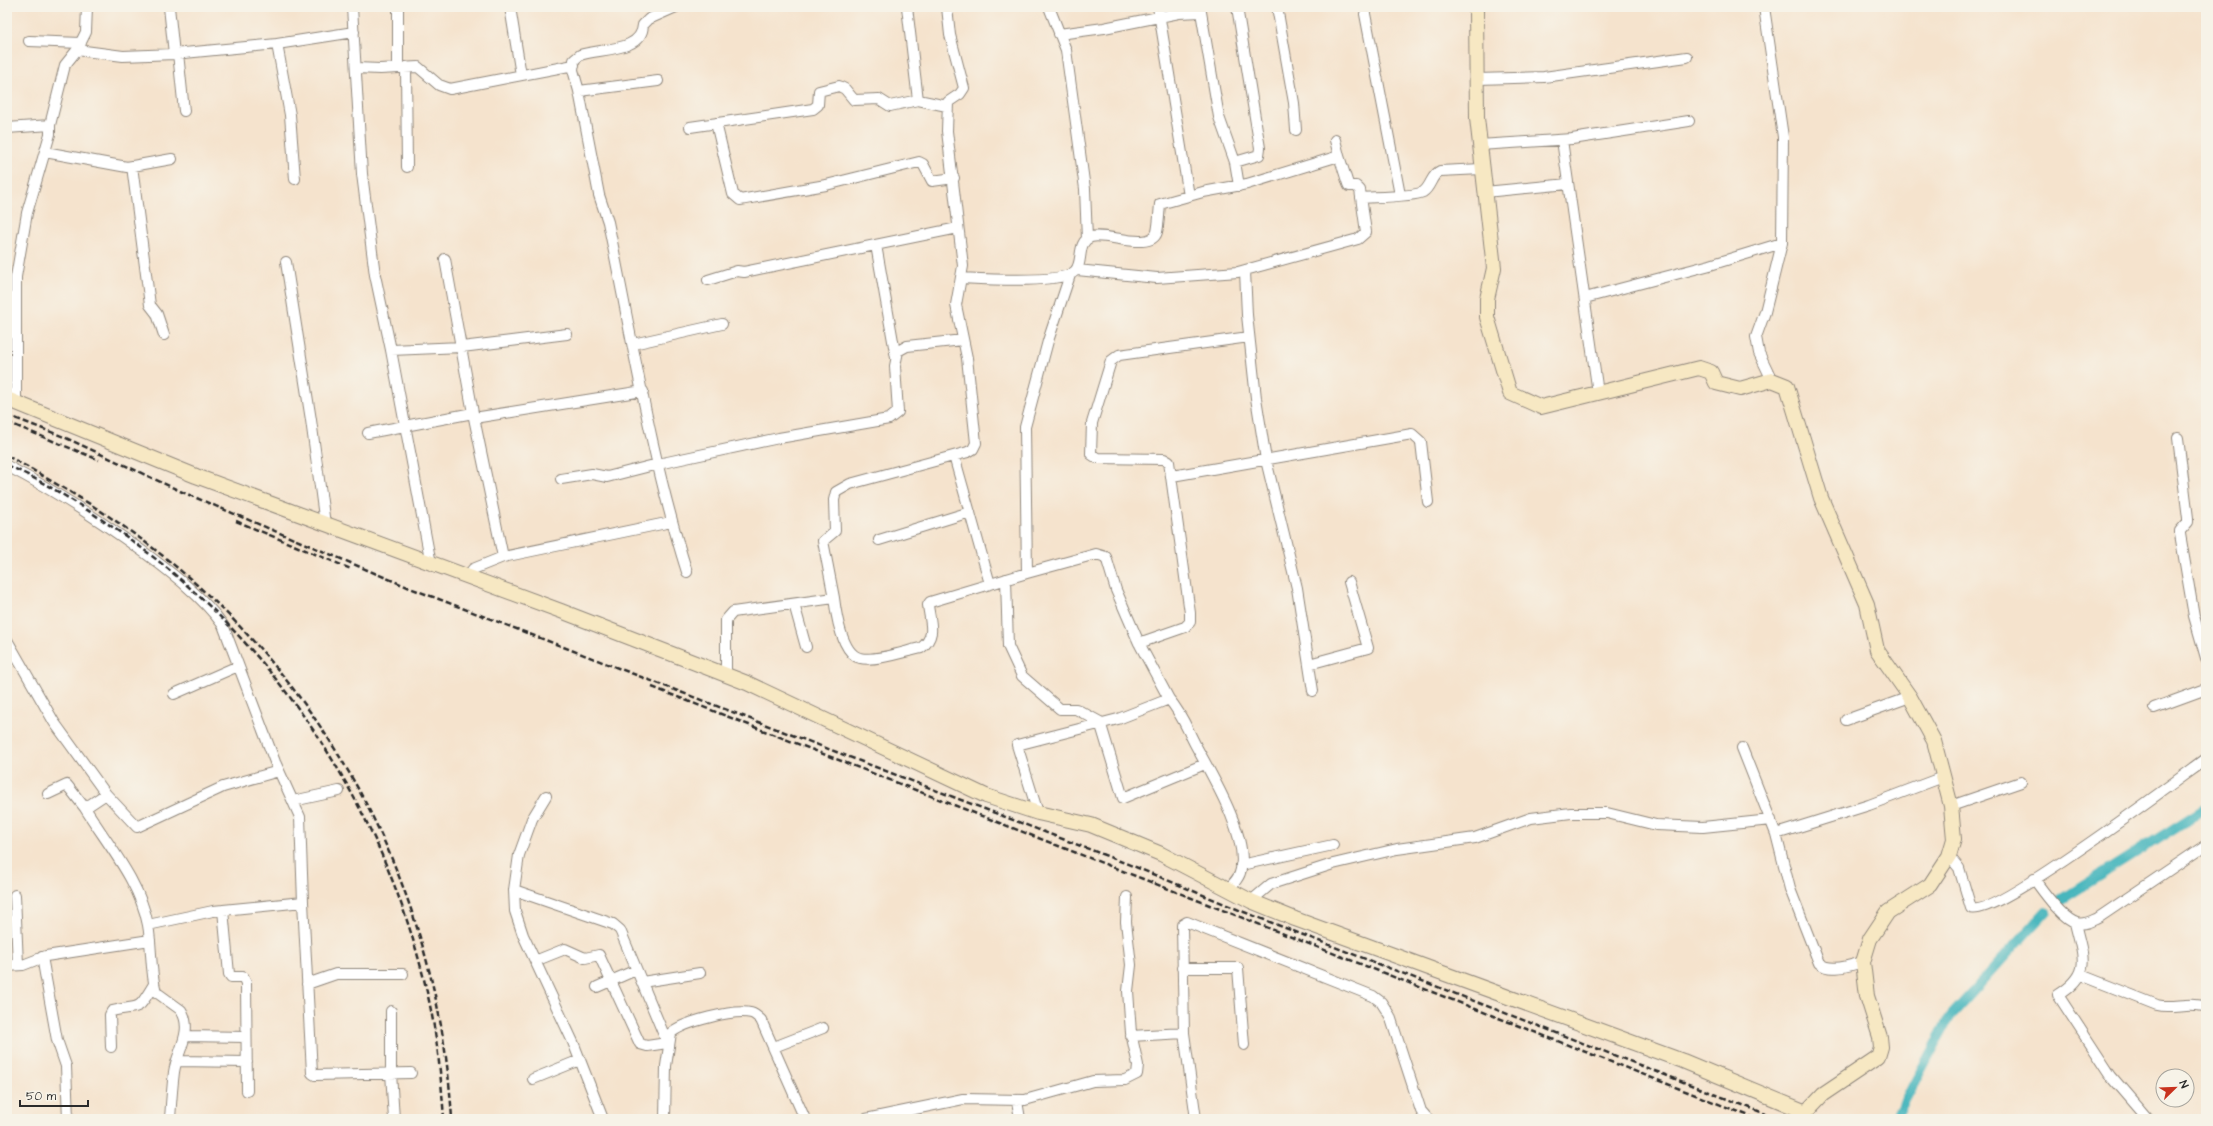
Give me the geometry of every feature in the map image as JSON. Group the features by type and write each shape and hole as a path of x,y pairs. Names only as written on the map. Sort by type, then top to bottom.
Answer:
{"street":[{"path":"87,7 86,32 79,47 65,65 50,125 50,134 27,213 12,278 12,400 43,415 158,461 726,675 818,715 986,796 1038,813 1091,824 1161,854 1251,901 1683,1061 1805,1115 1827,1090 1867,1066 1878,1057 1881,1047 1880,1037 1867,996 1863,962 1870,939 1888,912 1930,885 1949,856 1954,839 1950,806 1934,740 1910,697 1877,650 1867,604 1821,498 1787,386 1772,380 1740,388 1716,383 1711,372 1699,368 1541,407 1510,393 1487,317 1487,299 1494,268 1479,145 1476,7"},
{"path":"169,7 184,111"},
{"path":"352,7 362,174 375,275 392,350 404,426 431,564"},
{"path":"398,7 407,167"},
{"path":"510,7 520,76"},
{"path":"676,7 665,9 643,25 643,34 635,43 580,55 574,60 574,65 599,195 608,222 658,464 671,522 687,572"},
{"path":"907,7 918,100"},
{"path":"947,7 950,35 964,88 963,92 951,100 947,106 949,151 954,178 958,228 964,266 956,305 967,358 976,443 973,449 968,452 850,484 836,492 834,500 835,531 823,541 838,623 847,647 859,658 869,659 921,648 928,643 932,636 928,605 930,602 1027,573 1096,554 1102,554 1108,564 1116,590 1139,643 1169,699 1181,713 1205,764 1223,796 1238,839 1242,865 1239,875 1228,889"},
{"path":"1049,7 1066,50 1085,189 1087,239"},
{"path":"1235,162 1259,155 1260,148 1236,7"},
{"path":"1277,7 1294,102 1296,130"},
{"path":"1764,7 1783,137 1782,243 1765,312 1756,337 1759,353 1772,380"},
{"path":"1060,34 1104,28 1159,12 1201,12 1220,117 1235,162 1239,186"},
{"path":"1159,12 1189,196"},
{"path":"1365,14 1400,195"},
{"path":"29,41 79,47 123,56 277,44 354,32"},
{"path":"277,44 289,110 295,179"},
{"path":"1477,79 1544,77 1687,57"},
{"path":"356,68 422,68 439,85 450,89 574,65"},
{"path":"579,91 658,81"},
{"path":"690,127 813,109 818,105 819,91 839,86 845,89 850,97 859,101 879,99 890,106 918,100 947,106"},
{"path":"1479,145 1562,140 1688,121"},
{"path":"716,124 733,194 740,200 826,185 919,162 926,168 932,181 954,178"},
{"path":"7,128 50,125"},
{"path":"961,278 1054,279 1073,272 1157,278 1245,271 1362,237 1366,232 1358,187 1348,184 1335,140"},
{"path":"1562,140 1598,394"},
{"path":"45,152 121,166 132,166 172,159"},
{"path":"1027,573 1025,427 1048,341 1082,247 1087,239 1093,236 1102,236 1140,242 1152,239 1157,233 1160,204 1282,175 1339,156"},
{"path":"132,166 150,304 156,314 164,336"},
{"path":"1361,198 1400,195 1424,191 1435,173 1440,170 1482,169"},
{"path":"1485,192 1568,184"},
{"path":"708,280 737,271 744,272 958,228"},
{"path":"1585,298 1710,265 1782,243"},
{"path":"561,479 592,474 607,478 658,464 779,438 889,419 898,412 896,358 876,245"},
{"path":"445,259 474,416 503,557"},
{"path":"286,262 310,412 325,524"},
{"path":"1245,271 1249,337 1256,398 1266,460 1296,588 1313,691"},
{"path":"633,344 722,324"},
{"path":"392,350 462,347 567,334"},
{"path":"1139,643 1178,630 1190,622 1169,462 1164,459 1097,458 1091,454 1092,423 1111,361 1119,355 1249,337"},
{"path":"896,358 898,351 907,346 963,340"},
{"path":"368,433 404,426 643,391"},
{"path":"1172,476 1412,434 1420,442 1428,502"},
{"path":"2178,438 2188,518 2186,524 2180,530 2180,534 2194,616 2206,658"},
{"path":"954,456 990,584"},
{"path":"7,466 89,513 171,573 216,615 223,625 279,771 300,817 312,1073 315,1075 411,1073"},
{"path":"879,540 970,512"},
{"path":"467,577 473,569 503,557 671,522"},
{"path":"1006,579 1008,646 1022,676 1060,708 1076,709 1100,722 1123,798 1205,764"},
{"path":"1309,664 1368,648 1349,582"},
{"path":"726,675 726,620 729,614 733,612 834,598"},
{"path":"794,604 806,647"},
{"path":"7,640 10,654 54,722 106,794 137,827 223,788 279,771"},
{"path":"174,694 238,666"},
{"path":"2154,708 2206,689"},
{"path":"1846,720 1910,697"},
{"path":"1038,813 1017,745 1100,722 1118,719 1169,699"},
{"path":"1742,748 1771,820 1790,889 1819,963 1823,967 1831,968 1863,962"},
{"path":"1949,856 1959,868 1973,909 1985,907 2020,889 2094,841 2146,801 2206,759"},
{"path":"1776,834 1869,804 1943,777"},
{"path":"1950,806 2021,782"},
{"path":"48,794 67,785 129,876 144,909 148,925 156,992 160,997 181,1010 185,1019 186,1036 174,1071 170,1119"},
{"path":"293,800 339,791"},
{"path":"84,808 106,794"},
{"path":"546,796 524,836 519,855 514,890 515,910 535,961 580,1060 603,1119"},
{"path":"1251,901 1271,884 1332,864 1397,849 1475,838 1531,818 1571,813 1607,813 1656,825 1703,827 1771,820"},
{"path":"1242,865 1333,845"},
{"path":"2075,923 2088,923 2098,918 2206,845"},
{"path":"2034,879 2056,907 2075,923 2082,956 2083,967 2081,975 2072,986 2058,995 2111,1076 2148,1119"},
{"path":"514,890 613,924 620,930 668,1045"},
{"path":"15,896 18,965"},
{"path":"866,1119 963,1099 1017,1101 1093,1081 1128,1079 1137,1074 1138,1068 1131,1036 1128,991 1131,964 1126,922 1126,897"},
{"path":"148,925 223,910 303,902"},
{"path":"223,910 229,974 231,977 243,977 246,983 247,1091"},
{"path":"1196,1119 1184,1033 1182,925 1187,922 1373,996 1381,1002 1390,1016 1421,1111 1428,1119"},
{"path":"7,966 18,965 42,957 150,940"},
{"path":"535,961 565,949 585,958 597,954 601,957 640,1044 646,1046 668,1045"},
{"path":"42,957 57,1040 66,1066 68,1119"},
{"path":"1182,968 1236,966 1238,968 1244,1045"},
{"path":"597,987 636,970"},
{"path":"642,982 700,973"},
{"path":"307,984 336,974 403,974"},
{"path":"2081,975 2157,1005 2169,1006 2193,1003 2206,1007"},
{"path":"111,1047 110,1015 112,1011 136,1008 142,1005 154,984"},
{"path":"390,1010 390,1073 394,1119"},
{"path":"665,1119 668,1045 671,1034 676,1028 738,1013 756,1015 774,1048 805,1119"},
{"path":"774,1048 823,1028"},
{"path":"1131,1036 1184,1033"},
{"path":"186,1036 246,1037"},
{"path":"533,1079 580,1060"},
{"path":"178,1061 247,1062"},
{"path":"1017,1101 1020,1119"}],"waterway":[{"path":"2061,900 2206,808"},
{"path":"1895,1119 1949,1018 2046,911"}],"railway":[{"path":"7,415 64,437 180,491 410,588 1138,868 1244,912 1779,1119"},
{"path":"7,422 99,460"},
{"path":"7,456 58,485 141,539 216,602 281,673 336,751 382,836 416,926 440,1021 452,1119"},
{"path":"7,465 23,472 67,497 96,516 124,535 179,578 230,627 276,679 317,736 353,796 383,859 408,924 427,992 436,1039 444,1119"},
{"path":"236,521 351,569"},
{"path":"652,687 1757,1119"}]}
